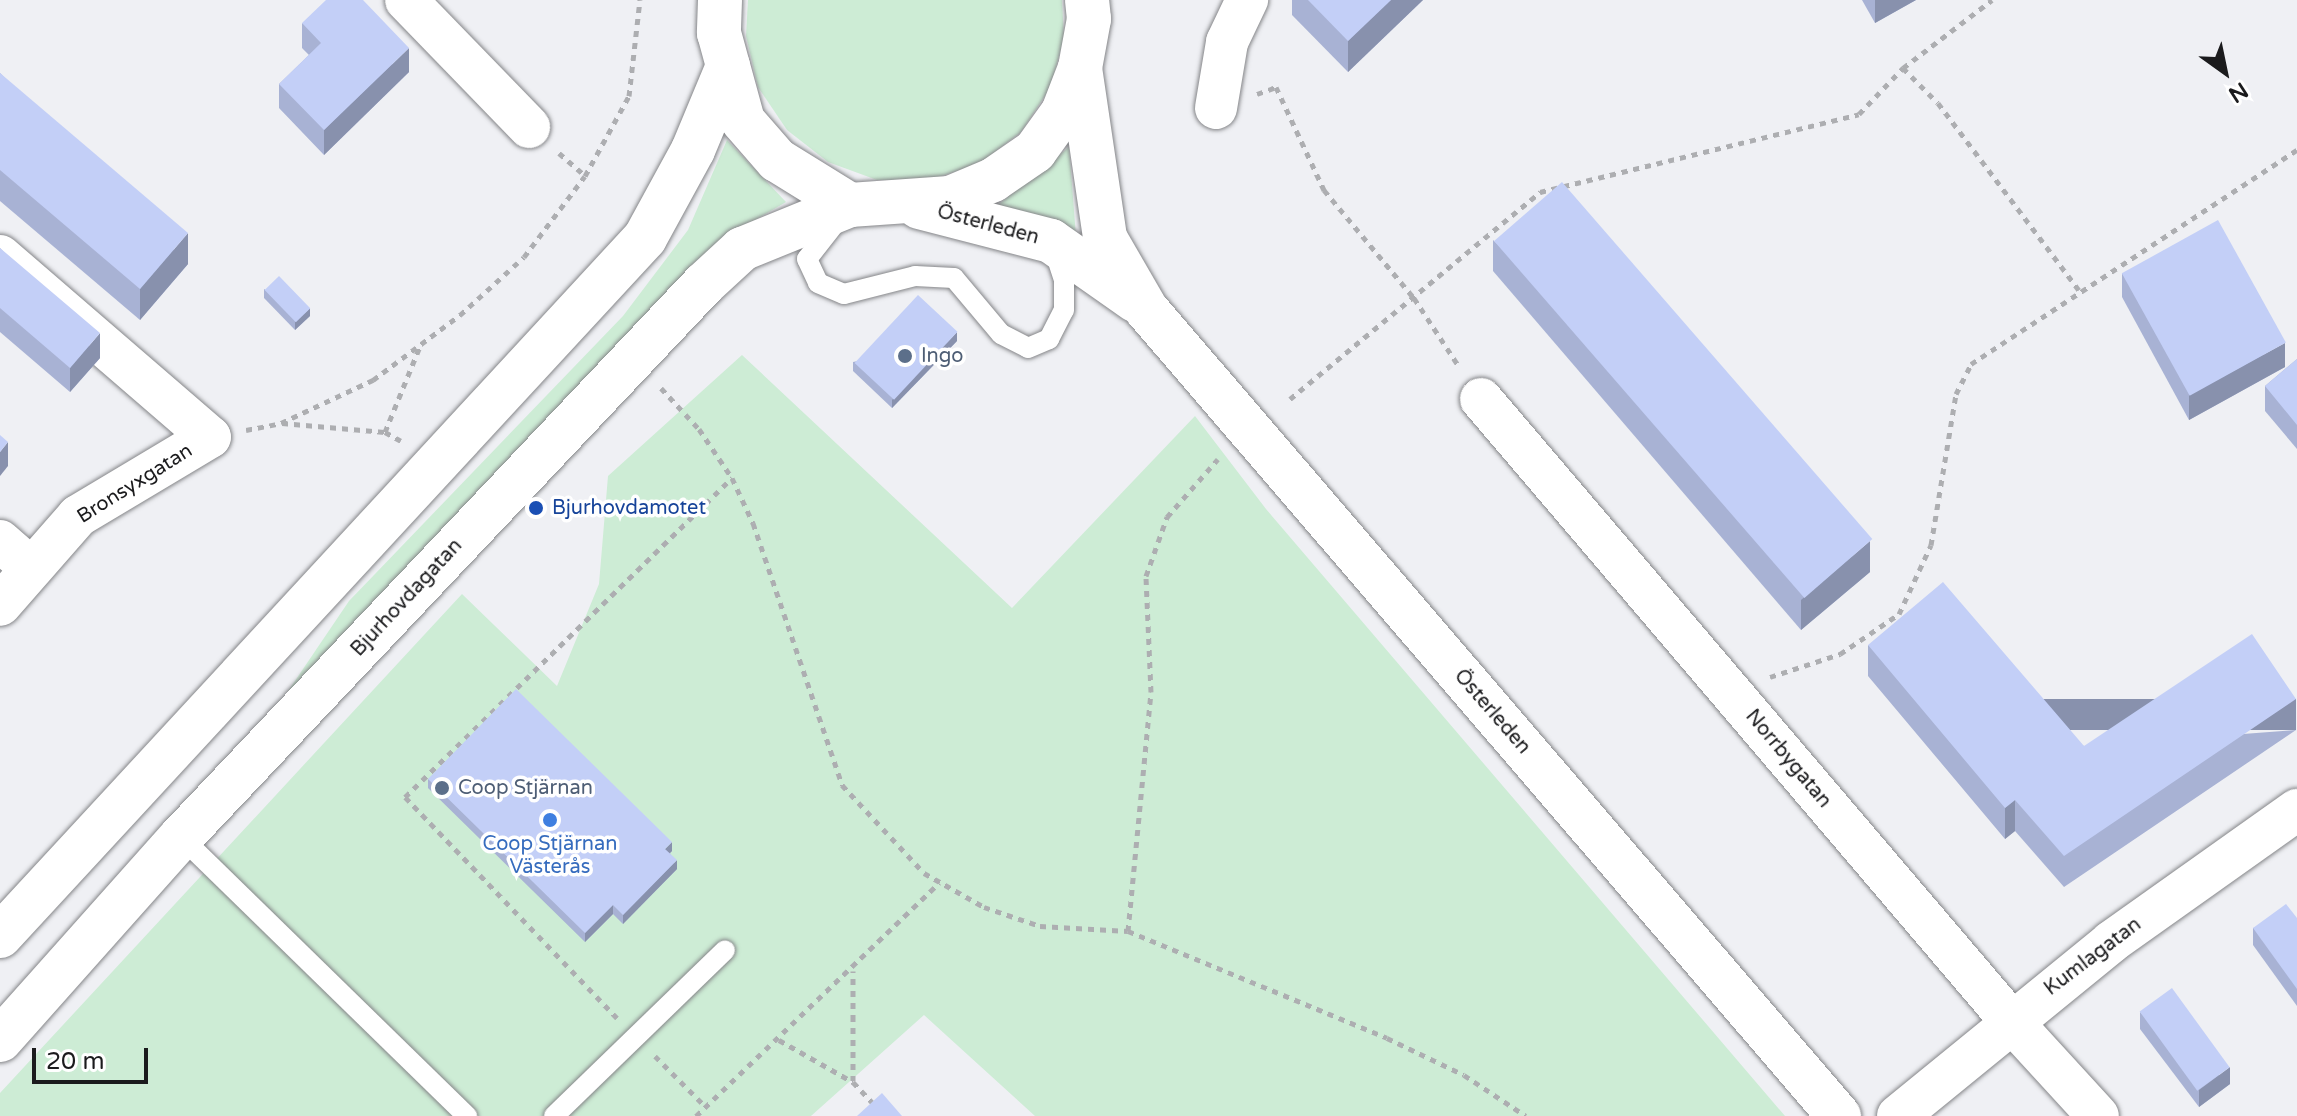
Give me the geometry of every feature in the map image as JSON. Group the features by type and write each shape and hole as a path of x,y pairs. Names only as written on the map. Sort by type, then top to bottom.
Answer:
{"main road":[{"path":"720,0 719,33 743,121 777,160 850,205 950,198 993,180 1035,151 1063,112 1080,68 1091,6"},
{"path":"0,936 132,789 645,238 693,150 728,66"},
{"name":"Österleden","path":"1080,68 1105,238 1146,309 1839,1116"},
{"name":"Österleden","path":"905,203 1051,241 1146,309"},
{"name":"Bjurhovdagatan","path":"0,1040 181,837 704,284 742,249 850,205"},
{"path":"132,789 181,837"}],"street":[{"path":"406,0 529,127"},
{"path":"1216,108 1227,42 1247,0"},
{"path":"0,256 210,437"},
{"name":"Norrbygatan","path":"1481,399 2010,1020 2098,1116"},
{"name":"Bronsyxgatan","path":"0,605 78,516 210,437"},
{"path":"0,541 31,568"},
{"name":"Kumlagatan","path":"1898,1116 2010,1020 2297,810"}],"lane":[{"path":"850,205 807,259 818,283 844,294 915,276 954,278 1001,334 1028,348 1049,339 1064,310 1064,280 1051,241"},
{"path":"181,837 467,1116"},
{"path":"554,1116 725,950"}],"path":[{"path":"210,437 281,423 373,380 421,344 524,257 585,176 629,96 640,0"},
{"path":"1290,399 1540,192 1859,114 1903,68 1992,0"},
{"path":"1903,68 1938,103 2079,290"},
{"path":"1216,108 1276,87 1324,190 1414,298 1481,399"},
{"path":"1736,698 1756,681 1840,654 1899,614 1931,545 1956,394 1971,364 2079,290 2297,150"},
{"path":"385,432 421,344"},
{"path":"652,378 699,429 732,478 753,523 842,785 894,846 939,883 984,907 1040,926 1128,931 1387,1038 1464,1075 1526,1116"},
{"path":"281,423 385,432 406,444"},
{"path":"1128,931 1151,692 1146,576 1167,517 1218,459"},
{"path":"706,1107 405,797 732,478"},
{"path":"696,1116 853,970 939,883"},
{"path":"853,970 853,1082"},
{"path":"779,1040 853,1082 885,1116"}],"green space":[{"path":"748,0 1062,0 1064,38 1050,88 1021,132 979,164 929,180 877,180 828,162 787,130 758,87 746,36"},
{"path":"727,140 786,202 738,230 280,703 349,601 623,316 688,230"},
{"path":"1069,147 1076,236 998,205"},
{"path":"742,355 1012,608 1195,416 1266,509 1785,1116 1035,1116 924,1015 811,1116 0,1116 0,1093 462,594 557,686 599,584 608,476"}],"building":[{"path":"326,0 363,0 409,48 324,130 279,84 321,43 302,23"},
{"path":"1308,0 1391,0 1348,41"},
{"path":"0,73 188,233 140,289 0,170"},
{"path":"1562,182 1872,539 1804,598 1494,241"},
{"path":"2218,220 2286,342 2190,396 2122,273"},
{"path":"0,248 100,333 70,368 0,308"},
{"path":"279,276 310,308 296,322 265,290"},
{"name":"Ingo","path":"918,295 957,332 894,400 855,363"},
{"path":"2297,359 2297,425 2265,386"},
{"path":"0,435 8,442 0,452"},
{"path":"1943,582 2084,746 2252,634 2296,699 2064,856 2015,800 2005,808 1868,645"},
{"name":"Coop Stjärnan Västerås","path":"516,689 672,842 665,849 677,860 623,915 613,905 585,933 428,779"},
{"path":"2286,904 2297,918 2297,989 2253,928"},
{"path":"2172,988 2230,1067 2197,1091 2140,1012"},
{"path":"882,1093 902,1116 857,1116"}],"place":[{"name":"Ingo","path":"905,356"},
{"name":"Bjurhovdamotet","path":"536,508"},
{"name":"Coop Stjärnan","path":"442,788"},
{"name":"Coop Stjärnan Västerås","path":"550,820"}]}
